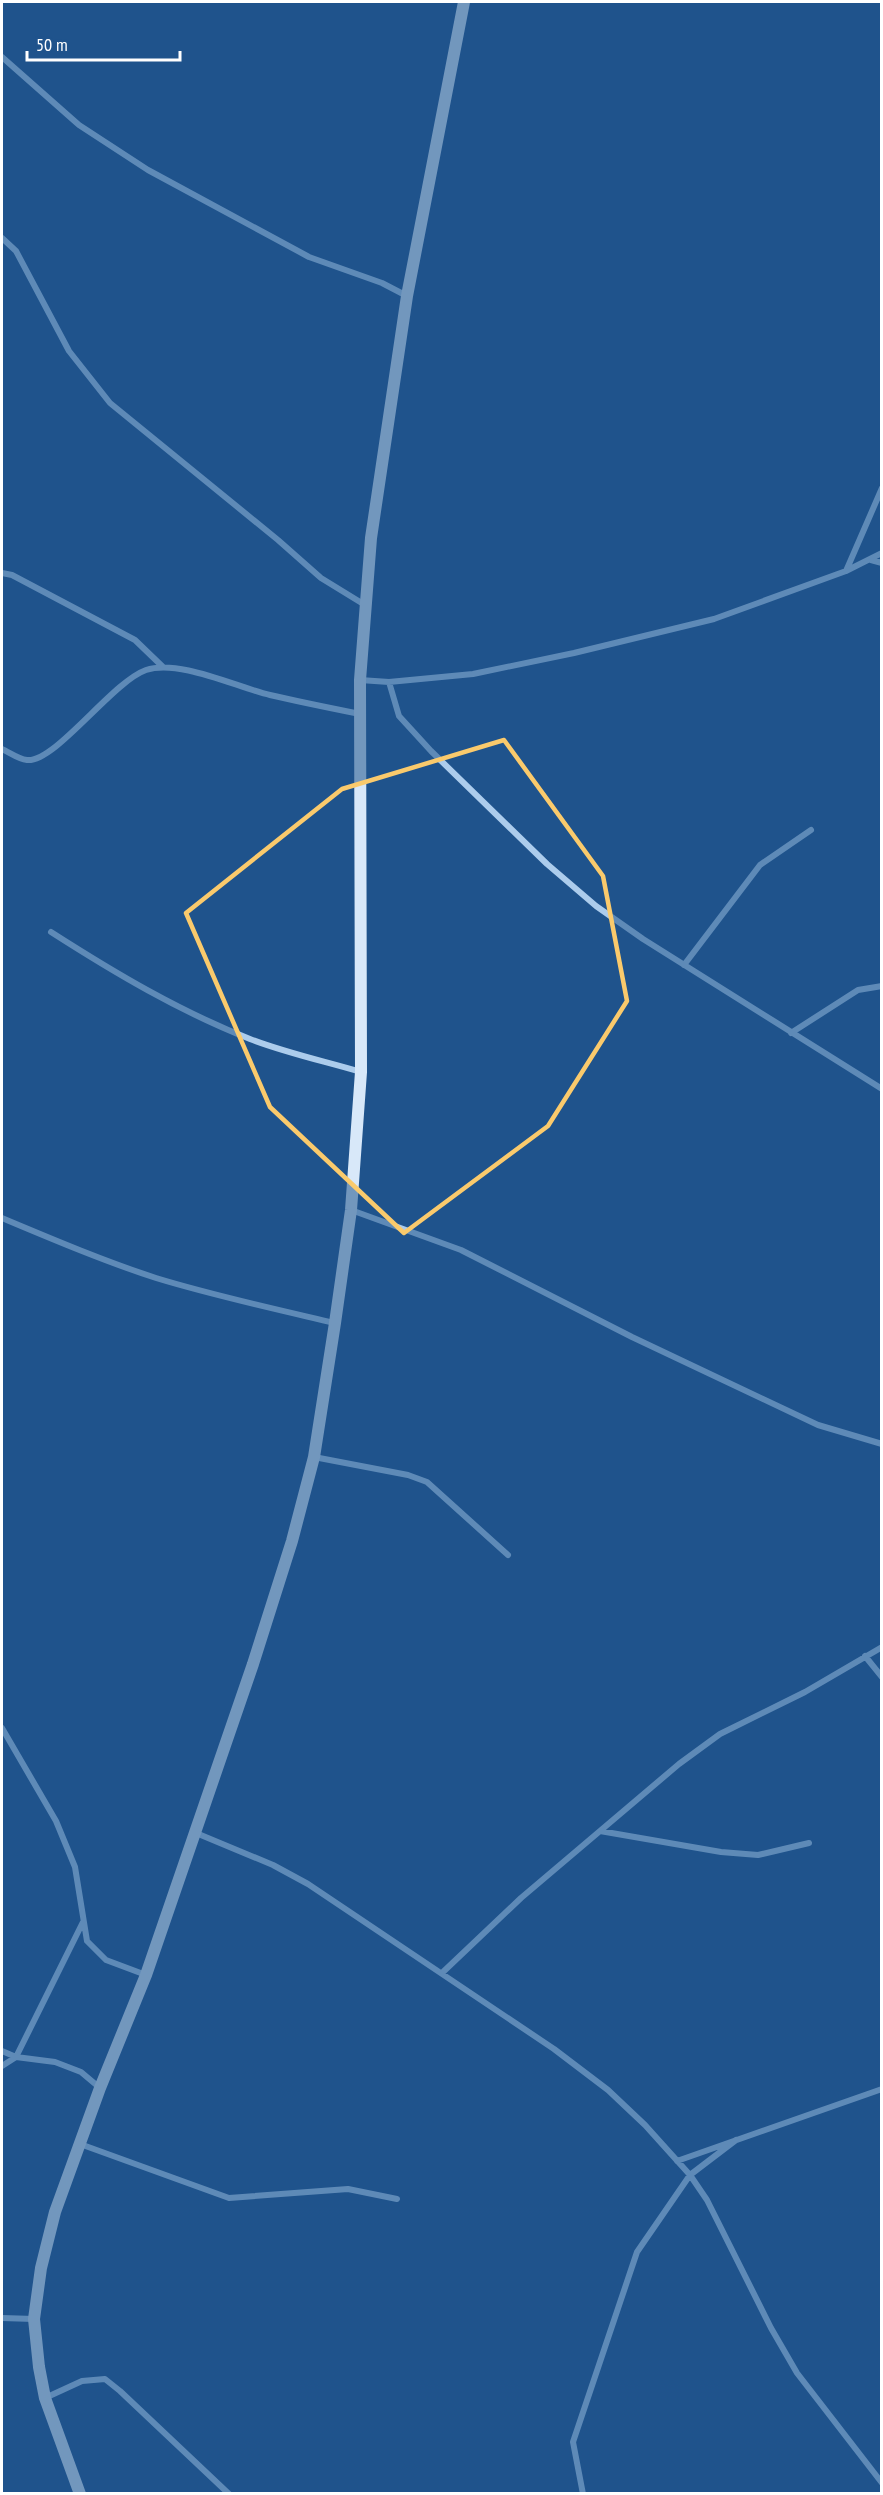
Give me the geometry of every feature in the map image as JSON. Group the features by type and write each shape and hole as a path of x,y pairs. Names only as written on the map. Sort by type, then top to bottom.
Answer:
{"main road":[{"path":"80,2493 45,2398 39,2367 34,2319 42,2268 55,2212 100,2088 146,1975 196,1833 292,1541 314,1457 335,1323 351,1210 362,1072 360,680 371,538 407,296 464,2"}],"street":[{"path":"2,57 79,125 148,170 309,257 382,283 407,296"},
{"path":"2,238 16,251 69,351 110,403 321,578 366,606"},
{"path":"846,571 882,488"},
{"path":"360,680 389,682 472,674 714,620 846,571 882,553"},
{"path":"871,560 882,563"},
{"path":"2,573 12,575 135,640 163,666 269,695 360,714"},
{"path":"2,748 27,760 41,756 61,742 117,690 144,671 163,666"},
{"path":"389,682 399,716 431,752 547,864 596,906 791,1034 882,1089"},
{"path":"684,965 760,865 811,830"},
{"path":"51,932 118,975 194,1015 252,1040 362,1072"},
{"path":"791,1034 858,990 882,986"},
{"path":"351,1210 461,1250 642,1342 818,1425 882,1444"},
{"path":"2,1218 64,1244 155,1277 229,1298 335,1323"},
{"path":"314,1457 408,1475 427,1482 508,1555"},
{"path":"443,1972 521,1898 657,1781 720,1734 805,1692 882,1647"},
{"path":"865,1656 882,1677"},
{"path":"2,1728 60,1830 75,1867 87,1941 106,1960 146,1975"},
{"path":"600,1832 721,1852 758,1855 809,1843"},
{"path":"196,1833 273,1865 308,1884 443,1972 554,2049 608,2090 645,2125 690,2175 707,2199 771,2328 797,2373 882,2483"},
{"path":"2,2066 16,2057 83,1922"},
{"path":"2,2051 16,2057 55,2062 81,2073 100,2088"},
{"path":"677,2161 882,2089"},
{"path":"583,2493 573,2442 637,2252 690,2175 736,2140"},
{"path":"80,2144 229,2198 348,2189 397,2199"},
{"path":"2,2318 34,2319"},
{"path":"45,2398 82,2381 105,2379 229,2493"}],"highlighted area":[{"path":"504,740 603,876 627,1001 548,1126 404,1233 270,1107 186,913 342,789"}]}
